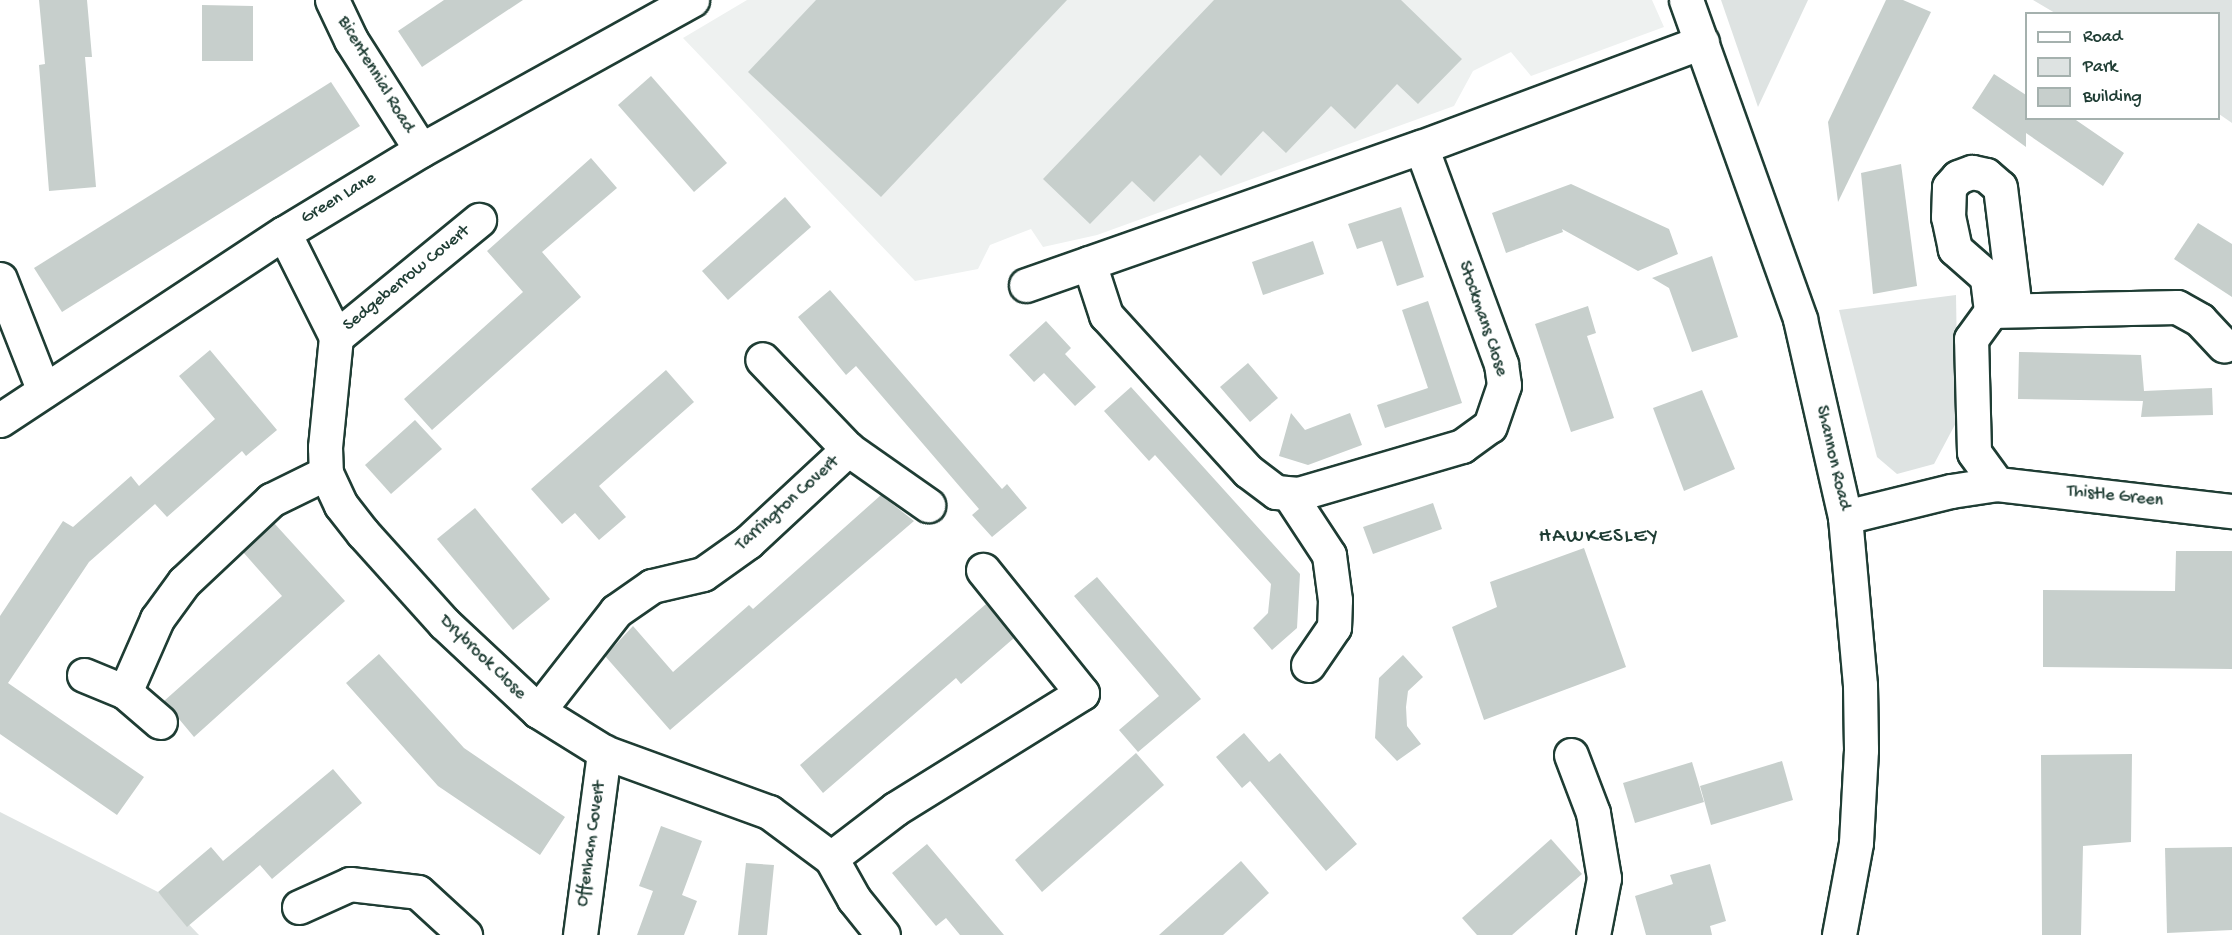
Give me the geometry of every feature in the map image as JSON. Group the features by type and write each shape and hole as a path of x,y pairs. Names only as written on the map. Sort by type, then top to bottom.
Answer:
{"street":[{"name":"Bicentennial Road","path":"332,0 351,40 421,150"},
{"name":"Green Lane","path":"0,420 284,233 421,150 692,0"},
{"name":"Shannon Road","path":"1686,0 1800,319 1845,517 1860,686 1861,750 1856,843 1839,935"},
{"path":"1026,285 1421,147 1702,42"},
{"name":"Stockmans Close","path":"1289,494 1462,446 1490,426 1498,408 1504,385 1501,364 1421,147"},
{"name":"Sedgeberrow Covert","path":"336,337 479,220"},
{"path":"284,233 336,337"},
{"path":"1089,263 1106,315 1248,471 1276,492 1289,494 1329,555 1335,600 1334,627 1308,664"},
{"path":"0,279 44,391"},
{"path":"1997,484 1974,452 1971,339 2003,310 2177,307 2200,320 2224,346"},
{"name":"Drybrook Close","path":"336,337 325,447 326,473 341,505 363,533 444,623 538,711 604,752 769,812 831,858 854,899 882,933"},
{"name":"Tarrington Covert","path":"762,359 848,449 928,505"},
{"name":"Tarrington Covert","path":"538,711 616,611 652,586 703,574 748,542 848,449"},
{"path":"125,692 157,618 184,582 271,500 326,473"},
{"name":"Thistle Green","path":"1845,517 1951,491 1997,484 2232,511"},
{"path":"831,858 895,809 1082,693 983,570"},
{"path":"84,675 125,692 160,722"},
{"name":"Offenham Covert","path":"580,935 604,752"},
{"path":"1570,755 1593,813 1604,878 1593,935"},
{"path":"298,907 350,884 418,892 465,935"}],"shaded area":[{"path":"747,0 1652,0 1664,27 1531,76 1511,52 1473,71 1454,106 1097,235 1043,247 1031,229 990,245 978,269 915,281 683,38"}],"green space":[{"path":"1721,0 1808,0 1758,107"},
{"path":"2033,0 2232,0 2232,123 2220,115 2220,12 2053,12"},
{"path":"1956,295 1958,419 1934,464 1897,474 1877,457 1839,310"},
{"path":"0,812 158,892 199,935 0,935"}],"building":[{"path":"39,0 87,0 92,57 85,57 96,187 49,191 39,65 45,64"},
{"path":"444,0 523,0 422,67 398,31"},
{"path":"816,0 1067,0 881,197 748,72"},
{"path":"1214,0 1401,0 1462,59 1418,104 1397,84 1355,129 1331,106 1286,153 1263,131 1221,176 1200,155 1154,202 1132,181 1090,224 1043,179"},
{"path":"1886,0 1903,0 1931,12 1838,202 1828,122"},
{"path":"202,5 253,6 253,61 202,61"},
{"path":"1994,74 2025,94 2025,120 2076,120 2124,153 2103,186 2026,133 2026,147 1972,108"},
{"path":"651,76 727,163 694,192 618,105"},
{"path":"331,82 360,126 62,312 34,268"},
{"path":"591,158 617,188 542,252 581,297 432,430 404,399 523,292 487,251"},
{"path":"1901,164 1917,286 1873,294 1861,173"},
{"path":"1571,184 1669,229 1678,254 1638,271 1562,229 1563,232 1506,253 1492,213"},
{"path":"785,197 811,227 728,300 702,271"},
{"path":"1401,207 1424,277 1397,286 1382,241 1357,249 1348,224"},
{"path":"2198,223 2232,244 2232,297 2174,259"},
{"path":"1313,241 1324,274 1263,295 1252,262"},
{"path":"1712,256 1738,337 1692,352 1669,288 1652,278"},
{"path":"830,290 1002,489 1007,484 1027,508 992,537 972,515 979,509 856,366 846,375 798,317"},
{"path":"1428,301 1462,403 1385,428 1377,405 1428,388 1402,310"},
{"path":"1588,306 1596,333 1587,336 1614,418 1571,432 1535,324"},
{"path":"1046,321 1071,348 1065,354 1096,387 1075,406 1044,373 1034,382 1009,355"},
{"path":"210,350 277,430 246,456 242,451 167,517 155,504 89,562 8,683 144,777 117,815 0,734 0,616 63,521 73,527 131,476 139,486 215,419 179,376"},
{"path":"2019,352 2141,355 2144,391 2212,388 2213,415 2141,417 2143,401 2018,399"},
{"path":"1248,363 1278,398 1250,422 1220,387"},
{"path":"666,370 694,402 599,486 626,517 599,540 575,513 562,524 531,489"},
{"path":"1131,387 1300,574 1297,628 1272,650 1253,628 1268,613 1271,584 1155,455 1149,461 1104,411"},
{"path":"1702,390 1735,469 1684,491 1653,408"},
{"path":"1291,413 1305,430 1350,413 1362,445 1308,465 1279,456"},
{"path":"415,420 442,449 391,494 365,465"},
{"path":"881,495 914,521 670,730 605,656 633,626 673,672 749,605 753,609"},
{"path":"1433,503 1442,529 1373,554 1363,527"},
{"path":"475,508 550,599 513,630 437,539"},
{"path":"274,523 345,601 194,737 164,701 282,596 243,552"},
{"path":"1584,548 1626,667 1484,720 1452,627 1497,607 1490,582"},
{"path":"2176,551 2232,551 2232,669 2043,667 2043,590 2175,591"},
{"path":"1097,577 1201,699 1138,752 1119,730 1159,696 1074,596"},
{"path":"986,604 1014,638 961,684 956,678 823,793 800,765"},
{"path":"379,654 464,748 565,817 540,855 438,786 346,683"},
{"path":"1403,655 1423,677 1408,691 1406,707 1407,726 1421,744 1397,761 1375,738 1379,678"},
{"path":"1244,733 1269,762 1280,753 1357,844 1326,871 1250,781 1242,788 1216,757"},
{"path":"1136,753 1164,785 1042,892 1015,860"},
{"path":"2132,754 2131,842 2083,846 2081,935 2042,935 2041,755"},
{"path":"1782,761 1793,800 1711,825 1700,786"},
{"path":"1692,762 1704,802 1635,823 1623,783"},
{"path":"333,769 362,803 272,879 260,865 187,927 158,892 211,847 223,861"},
{"path":"661,826 702,841 682,895 697,901 684,935 637,935 653,891 639,886"},
{"path":"1551,839 1582,874 1512,935 1477,935 1462,918"},
{"path":"927,844 1004,935 960,935 946,918 936,926 892,873"},
{"path":"2232,847 2232,930 2167,933 2165,848"},
{"path":"1241,861 1269,893 1223,935 1159,935"},
{"path":"746,863 774,865 767,935 738,935"},
{"path":"1710,864 1726,921 1710,926 1712,935 1646,935 1635,896 1673,884 1670,875"}],"district":[{"name":"HAWKESLEY","path":"1599,538"}]}
